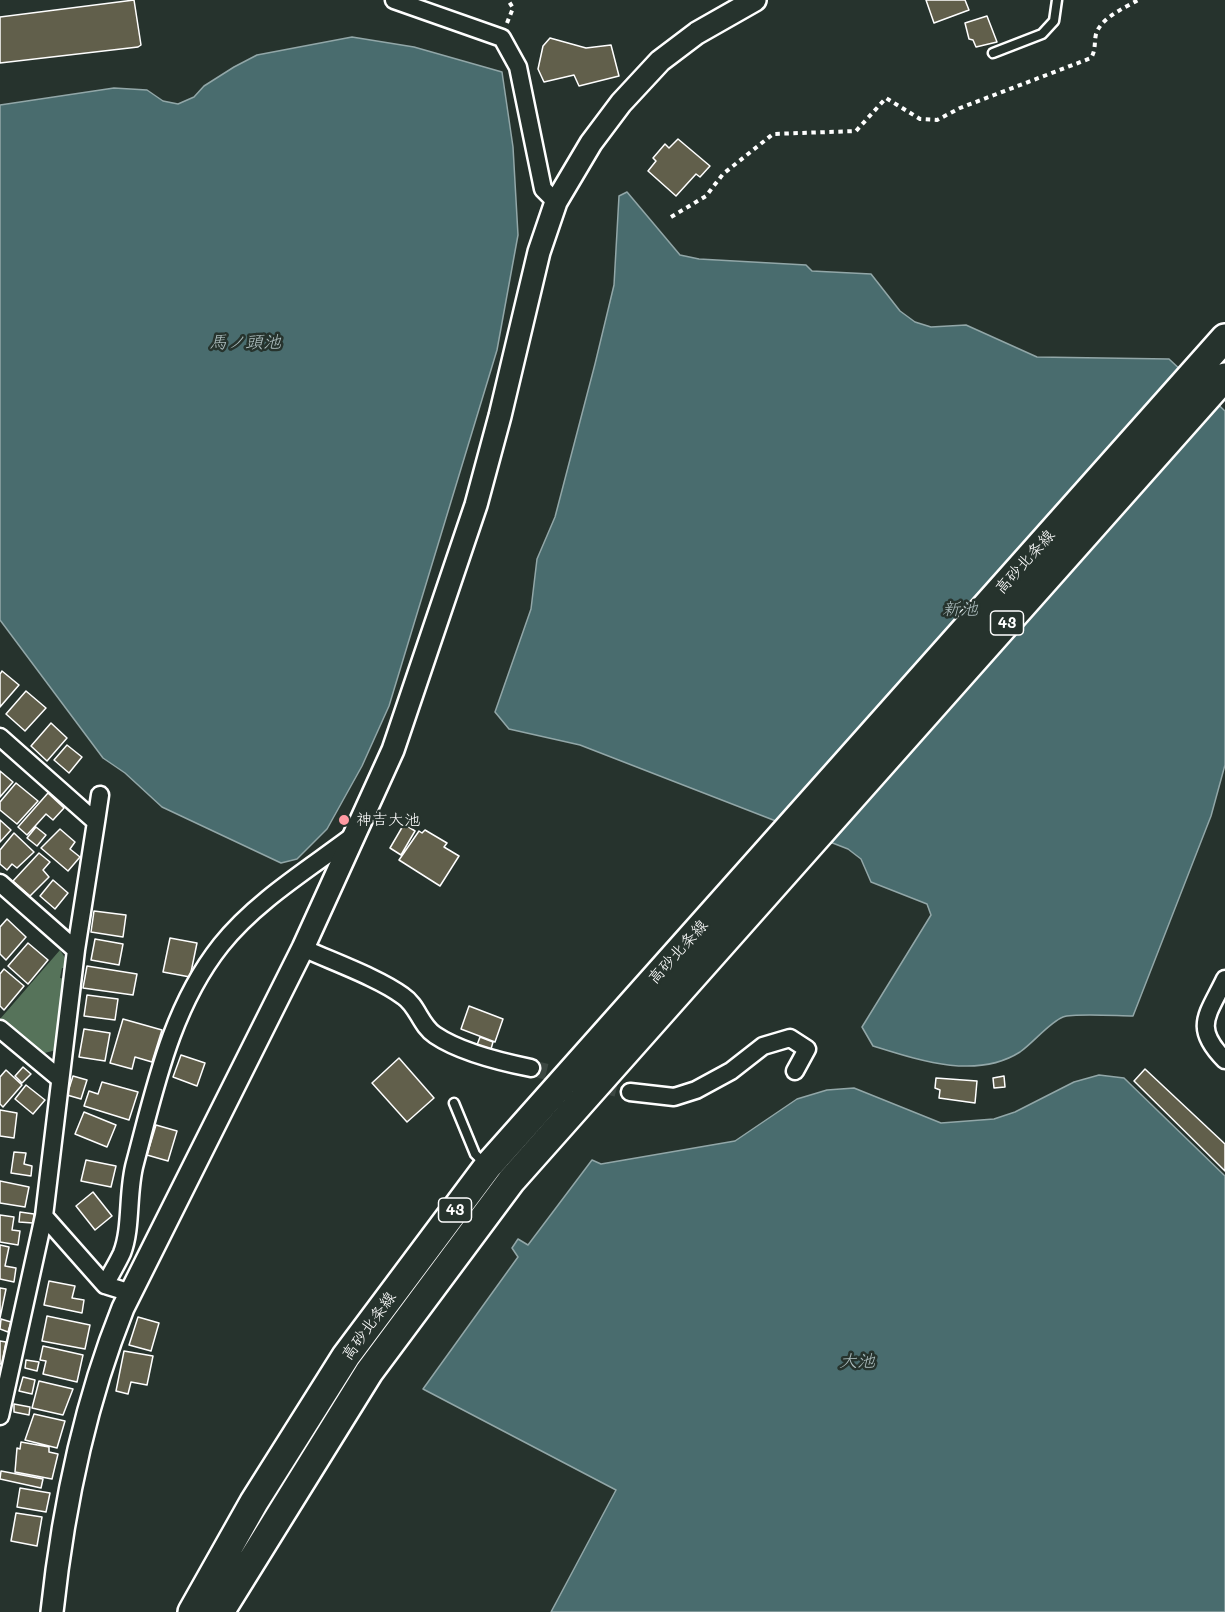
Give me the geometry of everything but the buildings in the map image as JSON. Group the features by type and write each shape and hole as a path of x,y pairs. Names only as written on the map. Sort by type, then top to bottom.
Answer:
{"main road":[{"name":"高砂北条線","path":"220,1612 369,1372 511,1181 789,869 1216,368 1225,338"},
{"name":"高砂北条線","path":"192,1612 254,1502 346,1356 488,1166 771,848 1216,368"}],"street":[{"path":"394,0 502,38 518,67 543,189 556,202"},
{"path":"52,1612 66,1520 89,1408 103,1358 131,1293 303,948 393,750 476,505 539,252 556,202 591,143 609,119 660,62 697,33 755,0"},
{"path":"0,737 96,822"},
{"path":"0,1416 44,1216 76,950 100,795"},
{"path":"105,1285 123,1252 133,1170 162,1063 177,1019 196,982 221,945 250,915 357,833"},
{"path":"0,883 76,950"},
{"path":"303,948 401,994 416,1006 424,1024 435,1035 489,1058 531,1068"},
{"path":"1225,979 1204,1028 1208,1040 1225,1060"},
{"path":"0,1029 60,1079"},
{"path":"630,1092 674,1097 696,1090 731,1071 763,1046 790,1038 807,1049 795,1071"},
{"path":"44,1216 105,1285 131,1293"}],"lane":[{"path":"993,53 1042,34 1054,21 1057,0"},
{"path":"454,1103 475,1154 488,1166"}],"path":[{"path":"671,217 706,196 723,174 773,134 856,131 886,98 920,119 937,120 960,108 1091,58 1095,53 1095,37 1103,22 1138,0"}],"green space":[{"path":"60,950 67,961 67,968 62,968 60,978 66,979 56,1050 41,1054 0,1019"}],"water":[{"name":"馬ノ頭池","path":"352,37 414,47 502,72 513,147 518,235 497,350 389,706 362,766 327,829 297,859 281,863 162,807 125,773 103,758 0,620 0,105 114,88 147,90 163,101 178,104 194,97 204,86 257,55"},
{"name":"新池","path":"627,192 680,255 699,259 806,265 812,271 871,274 900,311 915,322 931,327 966,325 1037,357 1169,359 1225,411 1225,765 1211,816 1133,1016 1063,1017 1020,1052 985,1065 947,1065 873,1046 862,1027 931,915 927,904 871,882 861,859 848,849 580,745 509,729 495,712 531,609 537,559 555,517 595,364 614,285 619,196"},
{"name":"大池","path":"1099,1075 1124,1078 1225,1176 1225,1612 551,1612 616,1490 423,1389 518,1257 512,1248 518,1239 528,1245 592,1160 601,1164 735,1141 797,1099 827,1090 854,1088 941,1123 994,1119 1015,1112 1074,1082"}],"tunnel":[{"path":"531,1068 630,1092"}],"place":[{"name":"神吉大池","path":"344,820"}]}
